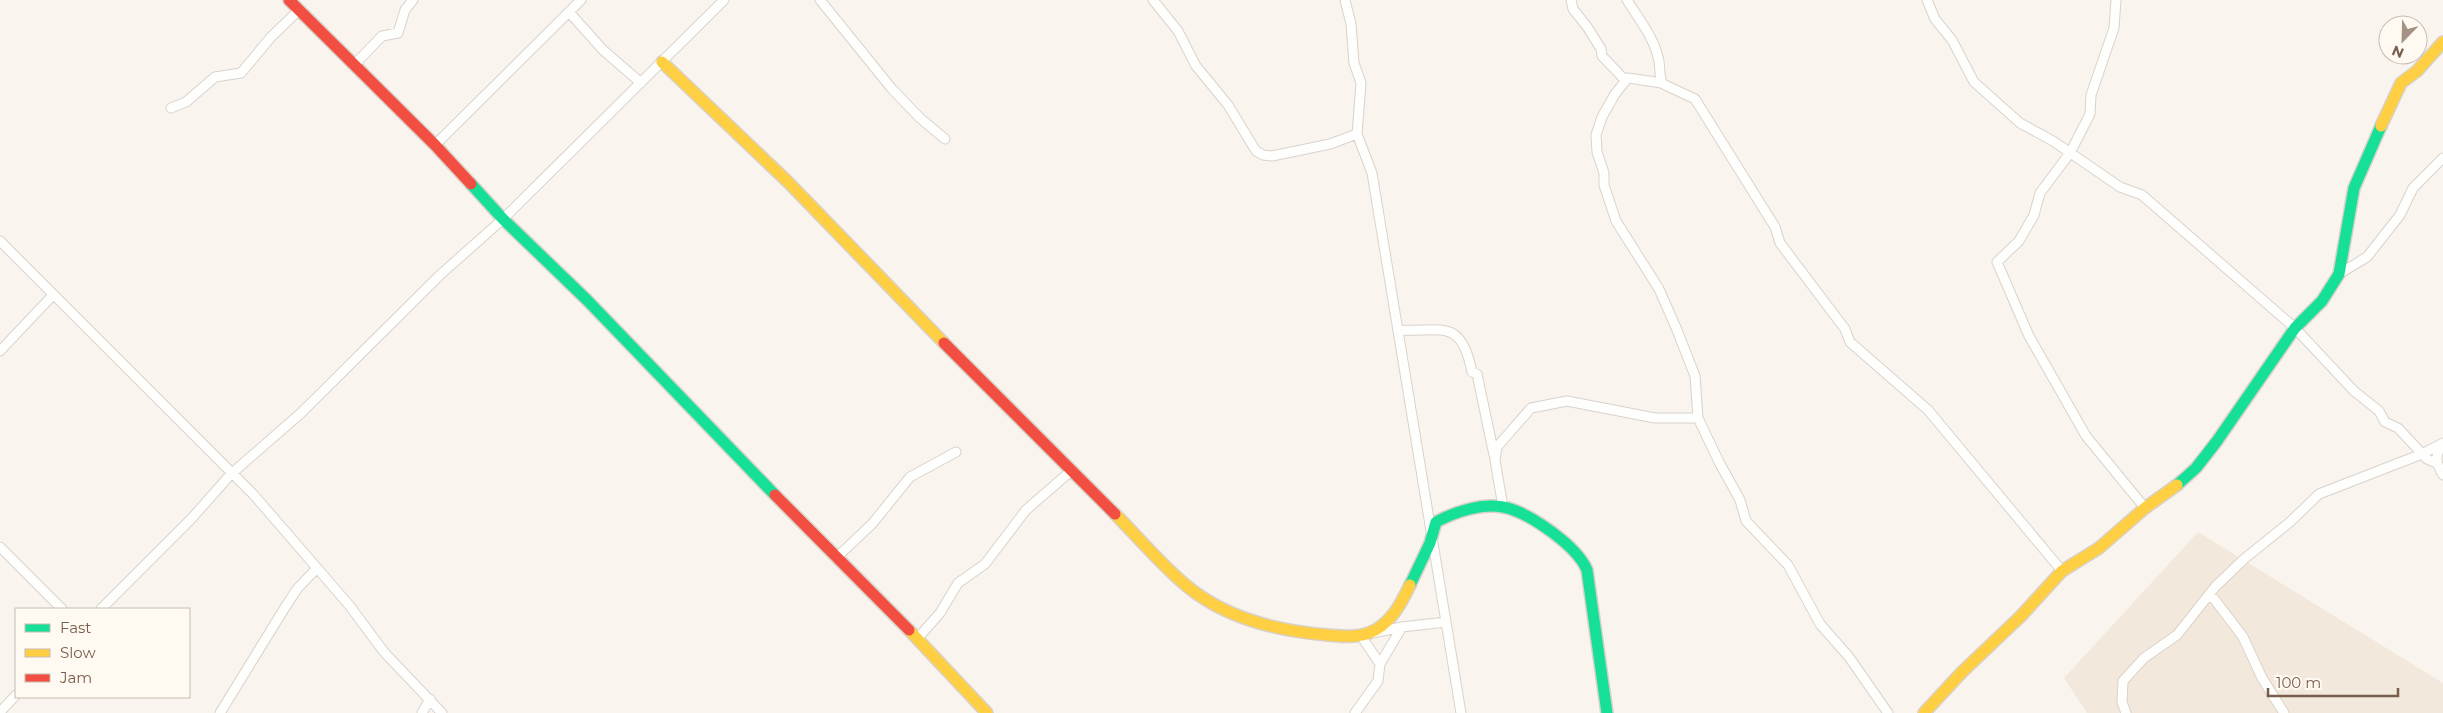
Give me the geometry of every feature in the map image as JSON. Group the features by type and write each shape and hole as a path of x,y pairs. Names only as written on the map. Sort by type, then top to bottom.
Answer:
{"street":[{"path":"289,0 435,146 503,219 587,300 756,477 987,713"},
{"path":"354,65 382,36 386,37 398,33 405,10 413,0"},
{"path":"435,146 581,0"},
{"path":"102,608 192,518 231,474 301,413 440,275 503,219 724,0"},
{"path":"820,0 892,89 920,118 945,139"},
{"path":"1153,0 1178,30 1196,66 1228,106 1256,151 1262,155 1272,156 1330,144 1357,134"},
{"path":"1344,0 1351,24 1354,63 1361,83 1357,134 1372,172 1461,713"},
{"path":"1571,0 1573,9 1588,28 1602,56 1625,80"},
{"path":"1627,0 1653,42 1659,57 1662,83"},
{"path":"1927,0 1935,19 1952,40 1974,82 2020,123 2070,153 2120,187 2142,195 2295,328 2354,391 2378,411 2385,422 2398,428 2422,454 2436,463 2443,475"},
{"path":"2116,0 2114,28 2091,95 2090,114 2070,153 2040,193 2034,215 2019,241 1997,262 2029,336 2086,436 2145,508"},
{"path":"171,108 186,102 215,77 241,73 271,37 300,10"},
{"path":"569,12 603,50 641,83"},
{"path":"1924,713 1962,672 2021,616 2062,571 2099,548 2145,508 2163,497 2196,468 2218,441 2295,328 2322,301 2339,274 2346,249 2354,188 2394,96 2401,84 2417,71 2443,42"},
{"path":"662,62 788,182 1071,471 1188,586 1203,597 1254,620 1283,629 1350,637 1446,622"},
{"path":"1888,713 1849,657 1820,624 1788,565 1746,521 1740,500 1698,418 1695,376 1685,347 1659,290 1616,221 1604,185 1602,166 1597,152 1596,135 1602,117 1625,80 1632,77 1662,83 1694,99 1775,227 1780,243 1845,329 1850,342 1928,410 2062,571"},
{"path":"2339,274 2367,257 2400,216 2413,188 2443,158"},
{"path":"0,241 253,494 349,604 384,652 442,713"},
{"path":"0,350 53,295"},
{"path":"1398,330 1440,329 1454,333 1460,338 1472,372 1477,374 1503,507"},
{"path":"1495,460 1497,447 1531,408 1540,406 1567,401 1655,418 1698,418"},
{"path":"2126,713 2122,702 2123,680 2144,658 2177,635 2209,596 2244,559 2290,522 2319,494 2422,454 2443,443"},
{"path":"2436,463 2436,456 2443,443"},
{"path":"836,558 872,524 910,477 956,452"},
{"path":"916,639 940,613 958,583 985,564 1026,510 1071,471"},
{"path":"1365,634 1382,625 1398,609 1430,543 1431,533 1436,522 1447,515 1491,506 1503,507 1542,527 1573,548 1582,558 1587,570 1607,713"},
{"path":"0,548 61,608"},
{"path":"220,713 297,589 317,568"},
{"path":"2209,596 2215,600 2242,637 2262,678 2284,713"},
{"path":"1355,713 1378,681 1380,664 1402,628"},
{"path":"1365,634 1380,664"},
{"path":"0,712 15,696"},
{"path":"422,713 430,699"}],"shaded area":[{"path":"2198,532 2443,683 2443,713 2087,713 2064,678"}],"traffic: fast":[{"path":"2177,485 2196,468 2217,441 2295,328 2322,301 2339,274 2354,188 2381,126"},
{"path":"471,184 503,219 587,300 775,495"},
{"path":"1410,585 1430,543 1436,522 1443,518 1468,509 1495,506 1514,510 1551,531 1573,551 1587,570 1607,713"}],"traffic: slow":[{"path":"2381,126 2401,83 2417,71 2443,42"},
{"path":"662,62 788,182 944,343"},
{"path":"1924,713 1962,672 2021,616 2062,571 2099,548 2145,508 2177,485"},
{"path":"1115,514 1169,570 1203,598 1236,615 1272,626 1337,636 1364,635 1383,625 1389,619 1399,606 1410,585"},
{"path":"909,630 987,713"}],"traffic: jam":[{"path":"289,0 435,145 471,184"},
{"path":"944,343 1115,514"},
{"path":"775,495 909,630"}]}
